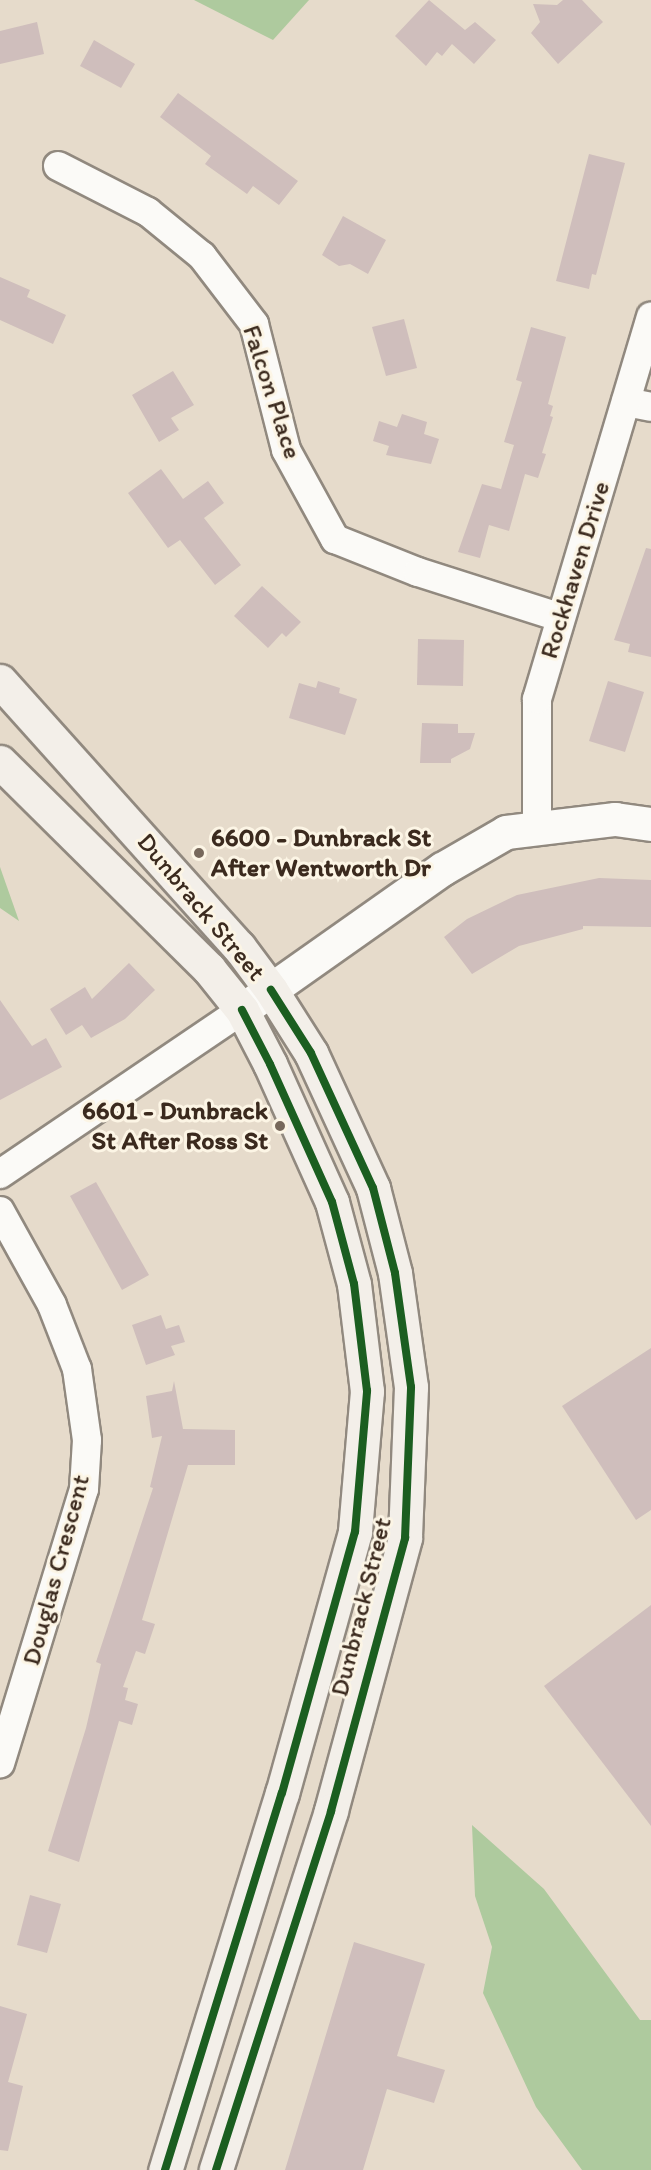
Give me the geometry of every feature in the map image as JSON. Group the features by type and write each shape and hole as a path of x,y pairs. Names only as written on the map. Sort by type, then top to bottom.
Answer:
{"main road":[{"name":"Dunbrack Street","path":"0,681 239,947 271,990 311,1053 373,1188 395,1273 411,1387 405,1539 330,1811 216,2170"},
{"name":"Dunbrack Street","path":"0,762 209,969 242,1010 270,1064 332,1202 354,1284 367,1390 355,1532 282,1793 165,2170"}],"street":[{"name":"Falcon Place","path":"58,166 148,212 202,256 254,324 286,450 335,539 418,572 559,617"},
{"name":"Rockhaven Drive","path":"537,828 537,699 559,617 639,404 651,317"},
{"path":"0,1174 271,990 442,869 506,832 615,819 651,824"},
{"name":"Douglas Crescent","path":"0,1211 52,1305 77,1369 87,1440 84,1489 0,1763"}],"green space":[{"path":"194,0 309,0 273,40"},
{"path":"0,867 19,921 0,908"},
{"path":"472,1825 544,1889 640,2020 651,2020 651,2170 582,2170 536,2107 483,1993 492,1947 475,1896"}],"building":[{"path":"429,0 465,30 475,22 496,40 474,64 452,44 442,56 437,52 426,66 395,36"},
{"path":"563,0 582,0 603,22 558,64 531,33 540,22 533,4 557,5"},
{"path":"37,22 44,54 0,64 0,31"},
{"path":"94,40 135,64 121,88 80,66"},
{"path":"178,93 298,181 279,205 253,186 247,194 205,164 211,156 160,117"},
{"path":"589,154 625,163 596,275 592,274 589,289 556,281"},
{"path":"343,216 386,240 368,274 350,264 339,266 322,255"},
{"path":"0,277 30,290 27,297 66,315 53,344 0,320"},
{"path":"404,319 417,368 386,376 372,327"},
{"path":"531,327 566,337 548,404 553,406 550,416 553,417 542,453 546,454 538,478 525,474 509,531 489,525 480,558 458,552 482,484 501,489 514,445 504,442 522,382 516,380"},
{"path":"173,371 194,405 171,418 179,430 159,442 132,395"},
{"path":"402,414 427,422 424,434 439,439 431,464 386,455 389,446 373,441 379,421 397,427"},
{"path":"161,469 183,499 208,481 224,503 204,518 241,565 215,585 180,540 168,548 128,493"},
{"path":"646,548 651,549 651,657 628,652 630,644 614,640"},
{"path":"262,586 301,622 286,637 282,633 268,648 234,616"},
{"path":"418,639 464,640 463,686 417,685"},
{"path":"318,681 340,688 339,693 357,699 345,735 289,718 299,683 316,688"},
{"path":"608,681 644,692 625,752 589,741"},
{"path":"422,723 458,724 458,733 475,733 470,749 451,759 451,763 420,763"},
{"path":"599,878 651,880 651,927 583,926 583,929 519,946 472,974 444,937 467,919 517,895"},
{"path":"129,963 155,990 125,1019 91,1038 82,1025 66,1035 50,1009 85,987 92,999"},
{"path":"0,1000 32,1046 46,1038 62,1067 0,1100"},
{"path":"96,1182 149,1275 122,1290 70,1196"},
{"path":"161,1315 166,1329 179,1325 185,1342 171,1346 175,1355 146,1365 132,1325"},
{"path":"651,1348 651,1510 636,1520 562,1406"},
{"path":"174,1381 183,1429 235,1430 235,1465 188,1465 142,1620 155,1624 145,1654 136,1651 123,1687 128,1688 125,1700 138,1704 132,1725 119,1721 79,1862 48,1851 86,1728 101,1664 96,1662 153,1488 150,1487 162,1436 152,1438 146,1396 172,1391"},
{"path":"651,1605 651,1826 544,1686"},
{"path":"30,1895 61,1904 47,1953 17,1945"},
{"path":"354,1942 425,1964 397,2056 445,2070 434,2103 387,2089 363,2170 285,2170"},
{"path":"0,2006 27,2014 8,2082 23,2086 8,2151 0,2150"}],"cycle path":[{"path":"216,2170 331,1811 405,1538 411,1387 395,1273 373,1188 311,1053 271,990"},
{"path":"165,2170 282,1793 355,1532 367,1391 354,1284 332,1202 270,1064 242,1010"}],"place":[{"name":"6600 - Dunbrack St After Wentworth Dr","path":"199,853"},
{"name":"6601 - Dunbrack St After Ross St","path":"280,1126"}]}
